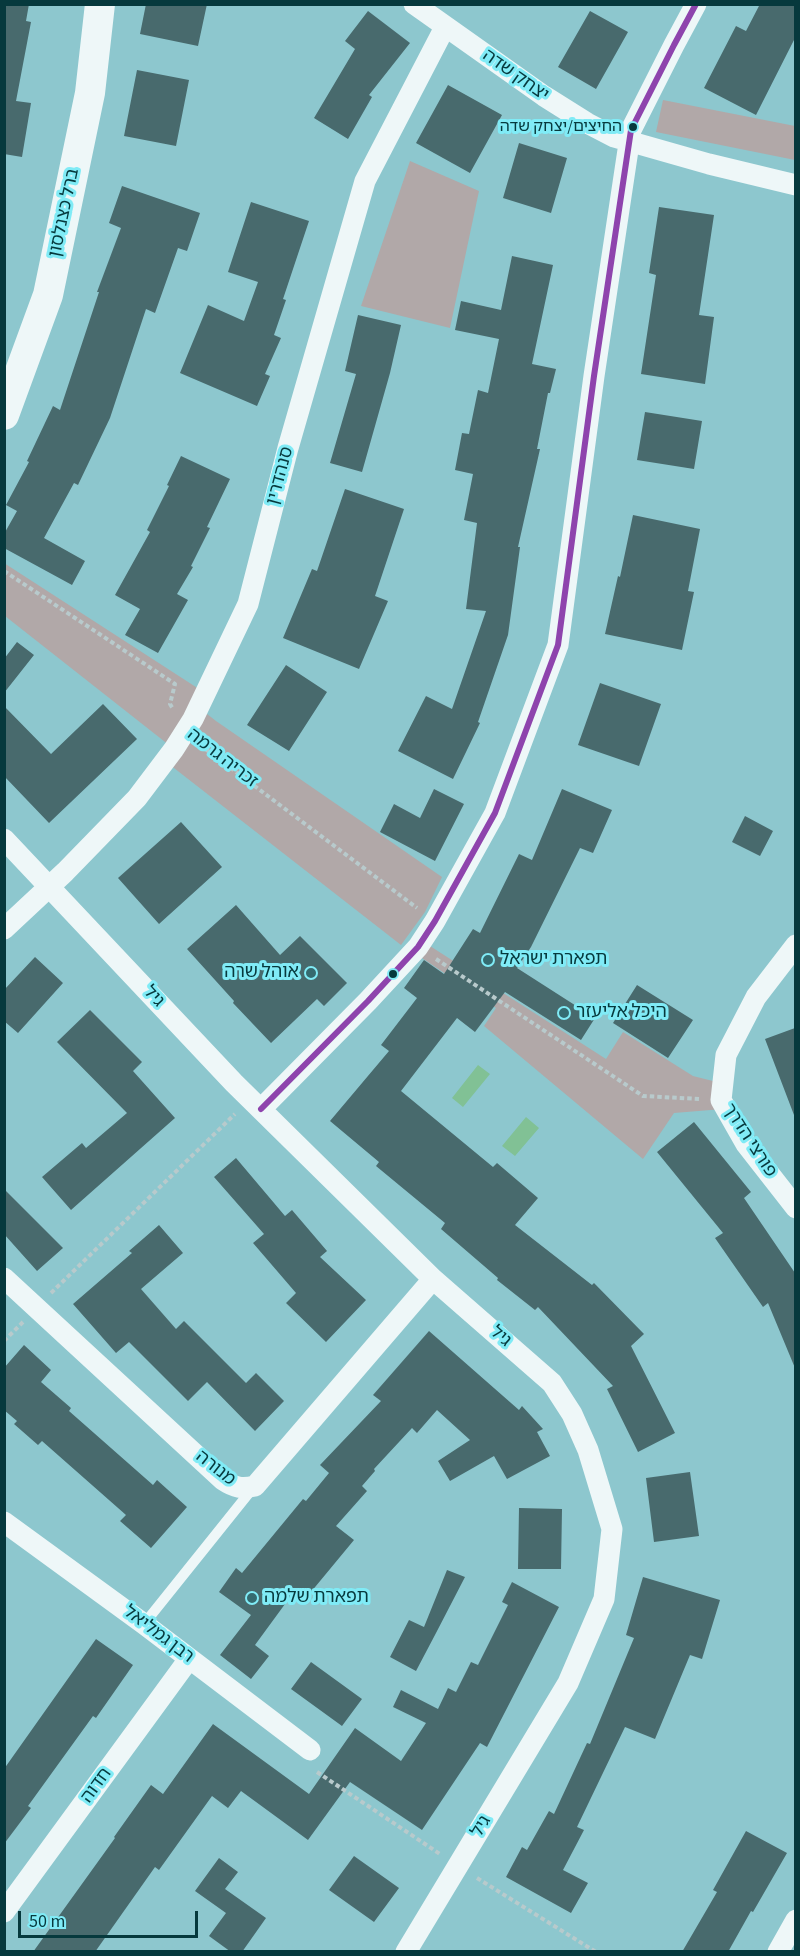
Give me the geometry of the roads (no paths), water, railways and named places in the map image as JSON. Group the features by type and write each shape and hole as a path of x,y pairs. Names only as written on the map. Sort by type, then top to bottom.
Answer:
{"street":[{"name":"ברל כצנלסון","path":"4,415 48,295 90,93 100,4"},
{"name":"יצחק שדה","path":"414,4 544,96 587,123 630,143 795,185"},
{"path":"256,1104 368,1001 418,946 435,921 495,813 558,645 594,376 631,130 696,4"},
{"name":"סנהדרין","path":"50,885 137,798 185,733 248,604 288,448 365,181 445,27"},
{"name":"גיל","path":"4,839 256,1104 433,1279 552,1383 572,1414 588,1450 612,1529 604,1599 568,1683 406,1952"},
{"path":"4,928 50,885"},
{"name":"פורצי הדרך","path":"795,945 756,998 726,1055 721,1100 746,1144 795,1208"},
{"name":"מנורה","path":"4,1278 223,1480 233,1487 244,1489 255,1486 433,1279"},
{"name":"רבן גמליאל","path":"4,1522 144,1624 310,1750"},
{"name":"חדוה","path":"4,1912 189,1659"},
{"path":"778,1952 795,1920"}],"lane":[{"path":"144,1624 255,1486"}],"place":[{"name":"החיצים/יצחק שדה","path":"633,127"},
{"name":"תפארת ישראל","path":"488,960"},
{"name":"אוהל שרה","path":"311,973"},
{"name":"היכל אליעזר","path":"564,1013"},
{"name":"תפארת שלמה","path":"252,1598"}]}
